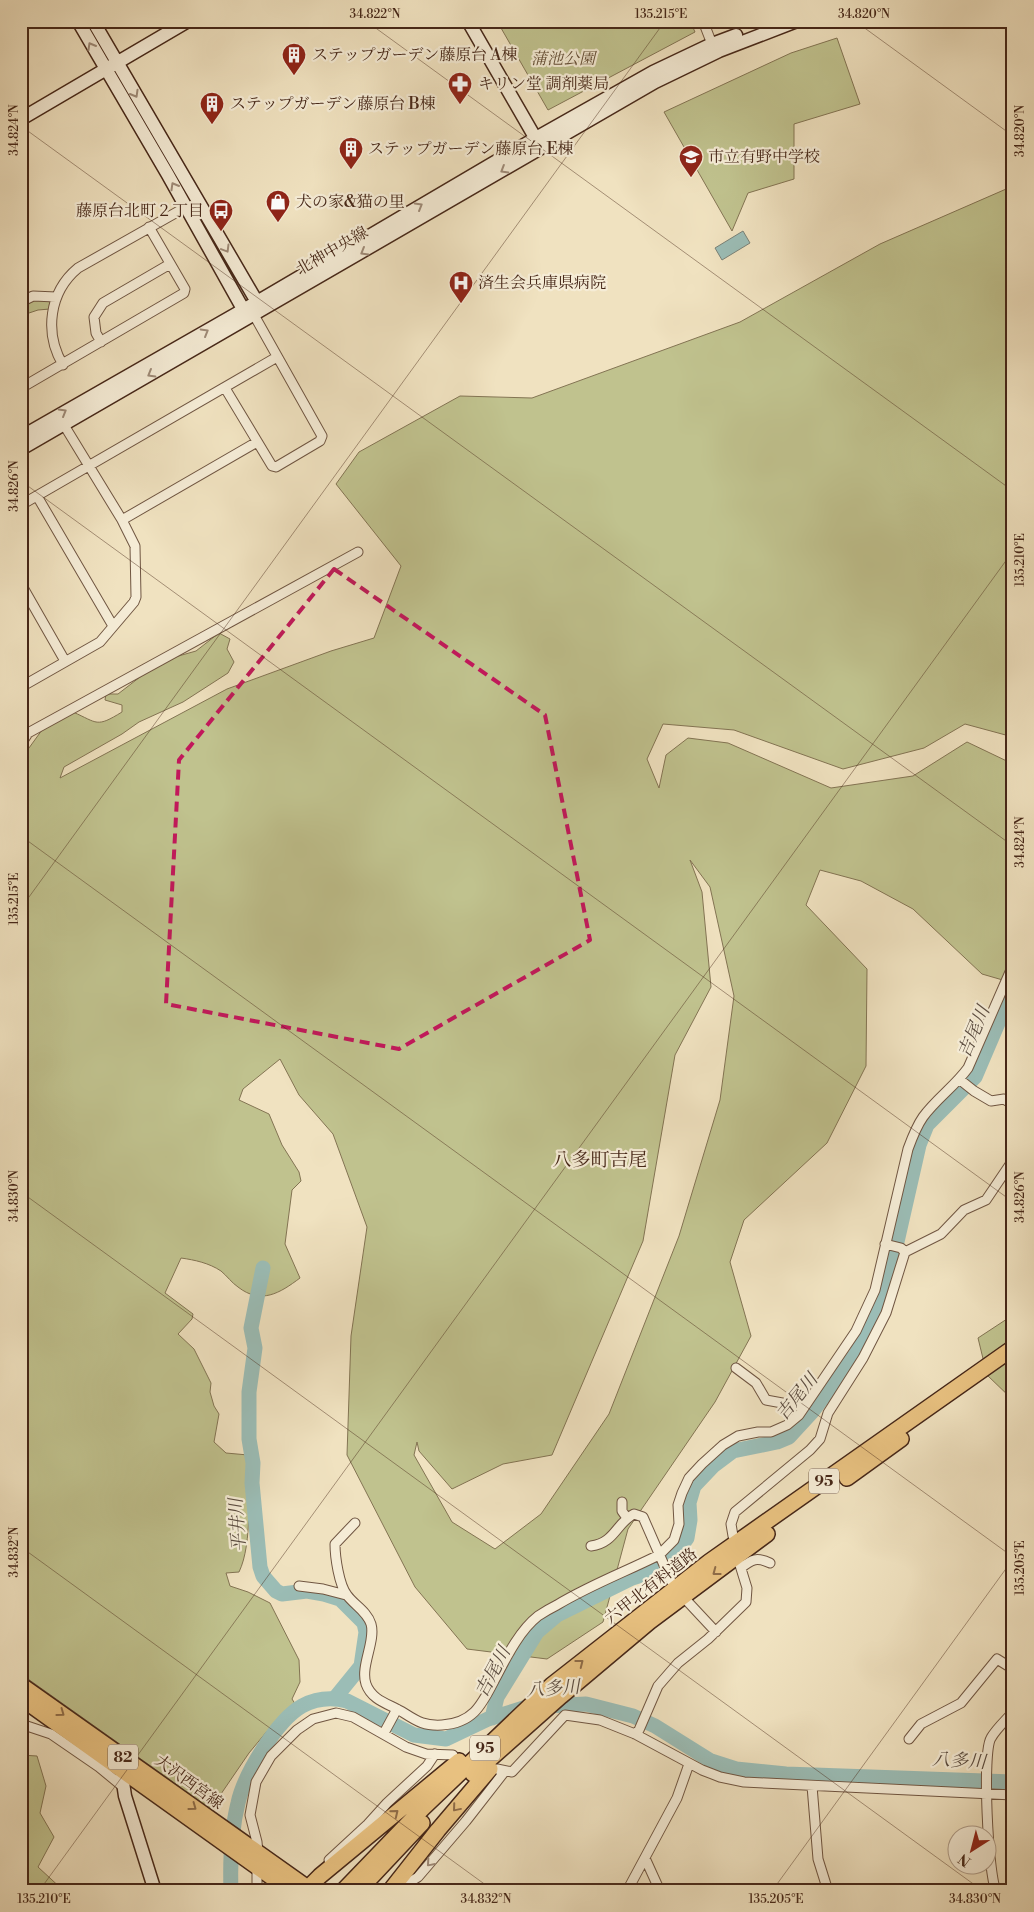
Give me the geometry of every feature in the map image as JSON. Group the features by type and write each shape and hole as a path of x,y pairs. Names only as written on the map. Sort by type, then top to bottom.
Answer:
{"main road":[{"name":"六甲北有料道路","path":"343,1891 422,1808 552,1685 709,1562 1013,1348"},
{"name":"六甲北有料道路","path":"358,1891 418,1827 468,1778 649,1622 766,1534 1013,1361"},
{"name":"大沢西宮線","path":"21,1685 223,1835 291,1891"},
{"path":"390,1891 474,1786 561,1696"},
{"name":"大沢西宮線","path":"21,1698 121,1770 223,1835"},
{"path":"308,1890 478,1743 519,1716"},
{"name":"大沢西宮線","path":"256,1861 308,1890"}],"street":[{"path":"78,21 111,67 257,302"},
{"path":"93,21 111,67 186,207 277,357 322,436 320,441 276,467 272,466 225,388"},
{"path":"21,118 188,21"},
{"path":"21,449 64,425 249,312 257,302 538,143 468,21"},
{"path":"703,21 712,44"},
{"name":"北神中央線","path":"249,312 538,143 653,72 712,44 774,21"},
{"name":"北神中央線","path":"538,143 719,51 797,21"},
{"path":"63,365 56,354 53,343 52,317 56,297 67,277 78,268 186,207"},
{"path":"23,384 63,365 184,293 185,289 149,228"},
{"path":"101,342 94,325 94,317 103,303 170,264"},
{"path":"21,302 33,296 56,297"},
{"path":"21,436 249,312"},
{"path":"21,505 277,357"},
{"path":"21,687 100,642 134,602 136,596 135,546 122,520 64,425"},
{"path":"122,520 257,442"},
{"path":"36,496 114,626"},
{"path":"21,744 28,733 358,552"},
{"path":"21,584 66,661"},
{"path":"355,1523 335,1544 340,1577 346,1594 366,1614 371,1624 365,1682 372,1694 381,1702 424,1724 450,1724 463,1721 474,1713 486,1698 516,1643 538,1616 576,1594 660,1557 674,1540 679,1524 678,1505 690,1478 722,1444 738,1436 758,1432 771,1432 787,1425 799,1415 856,1331 875,1290 908,1149 915,1131 923,1117 960,1079 968,1068 1013,965"},
{"path":"960,1079 974,1091 991,1101 1004,1099 1013,1105"},
{"path":"887,1244 903,1250 941,1234 964,1210 986,1200 1013,1160"},
{"path":"733,1536 731,1524 735,1512 820,1440 828,1413 863,1358 886,1313 903,1250"},
{"path":"736,1368 756,1383 766,1400 804,1407"},
{"path":"622,1502 622,1511 627,1518"},
{"path":"591,1546 597,1545 613,1536 627,1518 634,1514 643,1517 671,1582"},
{"path":"637,1732 658,1686 678,1663 716,1632 746,1602 747,1588 740,1565 759,1558 770,1563"},
{"path":"298,1586 346,1594"},
{"path":"688,1602 716,1632"},
{"path":"909,1739 921,1724 961,1703 997,1659 1013,1669"},
{"path":"384,1732 397,1710"},
{"path":"996,1891 991,1864 986,1793 988,1748 990,1739 1013,1712"},
{"path":"257,1891 256,1861 258,1842 250,1815 256,1782 272,1756 297,1730 313,1719 336,1713 353,1717 384,1732 406,1747 426,1754 453,1755"},
{"path":"400,1891 418,1877 466,1821 501,1770 512,1772 565,1715 600,1720 637,1732 689,1764 720,1777 744,1782 1013,1795"},
{"path":"21,1724 51,1734 99,1767 122,1786"},
{"path":"308,1890 323,1865 427,1766 435,1754"},
{"path":"627,1891 677,1798 689,1764"},
{"path":"121,1770 122,1786 155,1891"},
{"path":"812,1786 818,1859 828,1891"},
{"path":"645,1858 660,1891"}],"highlighted area":[{"path":"334,569 545,715 590,940 399,1049 166,1004 179,760"}],"green space":[{"name":"蒲池公園","path":"497,21 690,21 695,32 548,110"},
{"path":"837,38 860,104 794,124 794,179 748,193 732,231 664,112 791,53"},
{"path":"1013,186 1013,737 965,724 924,748 843,769 734,730 663,724 647,759 659,788 666,755 688,738 728,743 831,788 913,776 967,742 1013,764 1013,983 982,974 913,909 861,881 820,870 806,905 867,969 866,1066 827,1143 744,1220 730,1262 751,1336 715,1402 628,1529 603,1622 547,1659 467,1649 415,1587 347,1455 351,1336 367,1227 333,1134 299,1095 280,1059 243,1089 239,1100 269,1114 282,1145 299,1172 301,1181 292,1190 285,1244 300,1278 278,1292 270,1295 255,1295 238,1287 221,1271 212,1266 181,1258 165,1293 193,1314 192,1319 178,1334 194,1349 211,1383 210,1392 214,1406 219,1414 214,1442 226,1453 248,1455 249,1515 246,1546 239,1572 226,1573 230,1586 248,1592 270,1603 299,1660 300,1682 292,1699 299,1710 268,1730 249,1753 210,1810 21,1674 21,759 42,730 73,712 93,721 102,722 122,712 122,705 105,700 106,694 118,694 168,659 196,651 219,633 230,639 227,649 234,662 228,673 183,702 139,722 122,734 64,767 60,778 227,689 331,651 374,638 401,566 336,484 359,452 460,396 532,398 740,322 880,244","holes":["690,860 710,887 734,996 720,1100 679,1236 609,1414 541,1514 495,1549 452,1522 414,1455 417,1442 419,1451 452,1489 503,1464 552,1455 643,1241 675,1055 711,987 702,892"]},
{"path":"49,297 50,309 38,310 23,315 22,307 32,299"},
{"path":"1013,1315 1013,1400 987,1375 978,1338"},
{"path":"21,1755 37,1756 46,1786 40,1813 54,1837 38,1867 64,1891 21,1891"}],"water":[{"path":"743,231 750,243 722,260 715,248"}],"waterway":[{"name":"吉尾川","path":"492,1718 497,1697 537,1632 557,1615 632,1578 651,1572 671,1560 687,1538 690,1520 689,1503 694,1486 713,1466 733,1451 777,1442 789,1437 812,1412 856,1354 880,1306 891,1268 919,1145 927,1125 975,1077 1013,988"},
{"name":"平井川","path":"263,1268 251,1328 255,1348 249,1392 249,1439 253,1463 252,1483 260,1567 263,1576 276,1591 282,1594 307,1591 340,1599 364,1623 366,1632 361,1666 335,1698"},
{"name":"八多川","path":"231,1891 232,1836 241,1791 247,1778 263,1749 282,1723 302,1706 324,1699 347,1701 414,1735 446,1739 488,1719 527,1707 586,1704 633,1716 655,1726 711,1761 736,1769 786,1774 1013,1782"}],"place":[{"name":"ステップガーデン藤原台 A棟","path":"294,76"},
{"name":"キリン堂 調剤薬局","path":"460,105"},
{"name":"ステップガーデン藤原台 B棟","path":"212,125"},
{"name":"ステップガーデン藤原台 E棟","path":"351,170"},
{"name":"市立有野中学校","path":"691,178"},
{"name":"犬の家&猫の里","path":"278,223"},
{"name":"藤原台北町２丁目","path":"221,232"},
{"name":"済生会兵庫県病院","path":"461,304"}],"district":[{"name":"八多町吉尾","path":"600,1160"}]}
